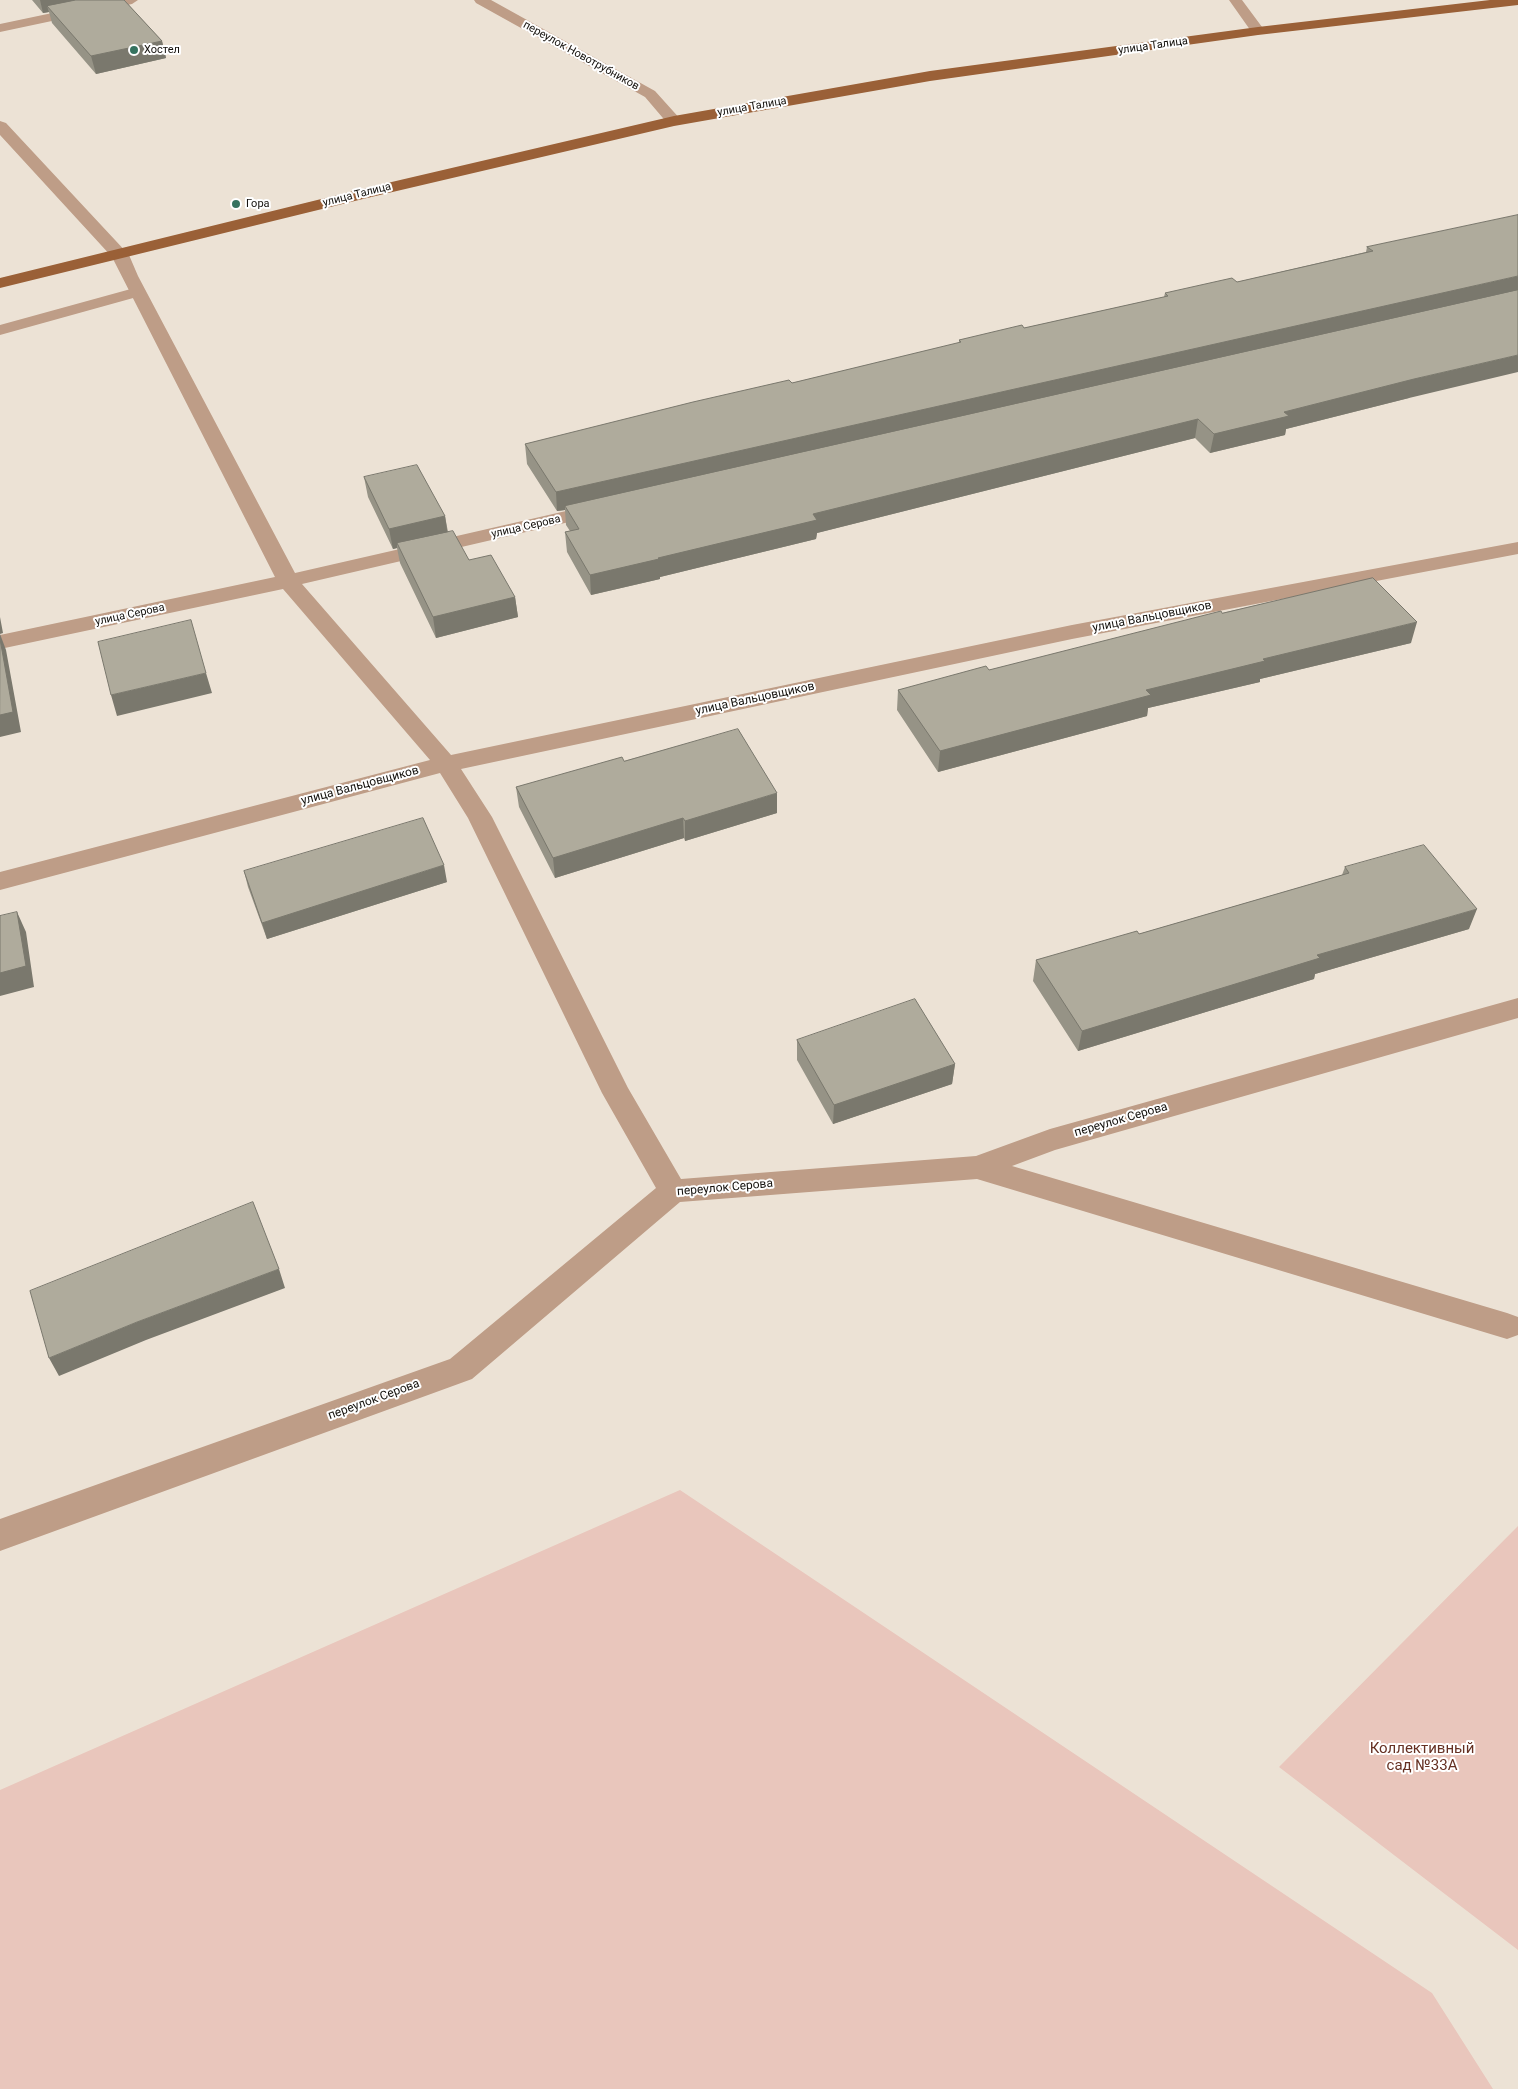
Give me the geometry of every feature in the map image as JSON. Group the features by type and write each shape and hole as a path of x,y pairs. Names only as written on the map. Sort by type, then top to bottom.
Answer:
{"main road":[{"name":"улица Талица","path":"0,284 366,193 674,121 930,76 1258,32 1518,1"}],"street":[{"name":"переулок Новотрубников","path":"481,0 650,94 674,121"},
{"path":"0,126 120,255 288,581 446,764 480,817 616,1092 673,1191"},
{"name":"улица Серова","path":"0,642 288,581 617,506"},
{"name":"улица Вальцовщиков","path":"0,881 446,764 1072,632 1518,548"},
{"name":"переулок Серова","path":"0,1535 461,1368 673,1191 977,1167 1050,1140 1518,1008"},
{"path":"977,1167 1514,1327"}],"lane":[{"path":"0,28 132,0"},
{"path":"1235,0 1258,32"},
{"path":"0,330 138,292"}],"green space":[{"path":"680,1490 1432,1993 1493,2089 0,2089 0,1790"},
{"name":"Коллективный сад №33А","path":"1518,1526 1518,1950 1279,1767"}],"building":[{"path":"76,0 124,0 162,41 91,56 47,6"},
{"path":"1518,215 1518,276 556,492 525,444 789,380 792,383 961,342 959,340 1022,325 1024,328 1168,296 1165,293 1232,278 1237,282 1373,251 1367,247"},
{"path":"1518,290 1518,355 1284,412 1289,416 1214,434 1198,419 813,514 817,520 590,575 565,532 579,529 565,506"},
{"path":"417,465 445,516 389,529 364,477"},
{"path":"453,531 469,560 491,555 515,597 433,617 397,543"},
{"path":"1373,578 1417,622 1263,659 1265,661 1146,690 1151,695 940,751 898,690 986,666 989,670 1221,611 1222,613"},
{"path":"191,620 206,673 111,695 98,642"},
{"path":"0,639 13,712 0,715"},
{"path":"738,729 777,793 685,821 683,818 553,858 516,787 622,757 624,761"},
{"path":"423,818 444,865 262,923 244,871"},
{"path":"1424,845 1477,909 1317,955 1320,958 1082,1031 1036,960 1137,931 1139,934 1349,873 1345,867"},
{"path":"17,912 26,966 0,973 0,916"},
{"path":"915,999 955,1064 834,1105 797,1040"},
{"path":"253,1202 279,1269 137,1322 49,1358 30,1291"}],"place":[{"name":"Хостел","path":"134,50"},
{"name":"Гора","path":"236,204"}]}
